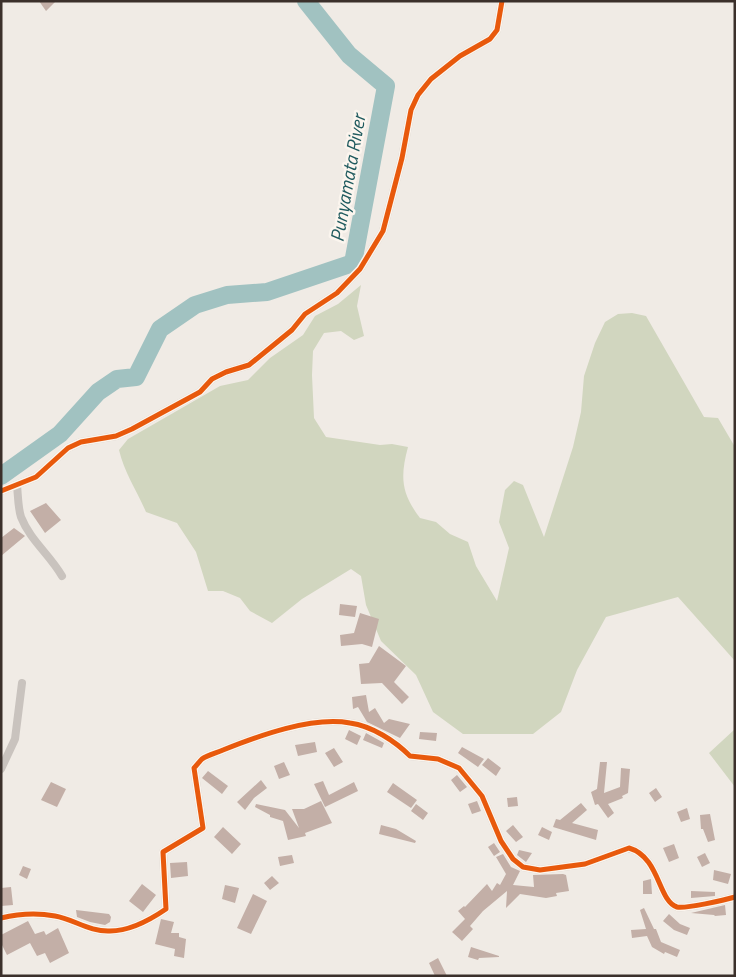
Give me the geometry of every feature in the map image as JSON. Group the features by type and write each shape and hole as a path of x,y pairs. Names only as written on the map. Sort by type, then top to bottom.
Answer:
{"street":[{"path":"1,491 36,477 68,448 81,442 116,436 132,429 200,392 212,379 226,372 249,365 292,330 305,314 337,293 360,269 383,231 402,158 411,110 418,95 430,79 460,56 490,39 497,30 502,1"},
{"path":"17,485 21,516 38,544 54,561 62,576"},
{"path":"1,769 15,739 22,683"},
{"path":"1,918 17,914 55,916 80,926 110,931 146,922 166,909 163,852 203,828 194,768 202,759 245,741 280,730 337,722 352,723 379,734 401,747 410,756 438,759 459,768 482,796 501,841 513,859 524,867 540,870 585,864 628,848 640,854 649,862 671,903 677,907 716,902 735,897"}],"green space":[{"path":"361,285 357,306 364,336 354,340 341,331 324,333 313,351 314,418 326,437 408,447 403,476 409,501 420,518 436,522 450,534 468,542 476,566 497,601 509,548 499,522 505,490 514,481 523,485 544,537 573,447 581,412 584,376 595,343 605,322 618,314 632,313 646,316 704,417 718,418 735,447 735,661 678,597 606,617 577,670 561,712 533,734 463,734 433,712 416,675 381,641 366,605 361,576 351,569 302,599 272,623 250,611 240,598 223,591 208,591 196,552 177,523 146,512 127,474 119,450 128,439 220,386 248,380 270,358 303,335 315,316 338,304"},
{"path":"735,729 735,787 709,753"}],"building":[{"path":"39,1 56,1 46,11"},
{"path":"46,503 61,520 45,533 30,511"},
{"path":"14,528 25,536 1,556 1,538"},
{"path":"340,604 357,606 355,617 339,615"},
{"path":"360,613 379,619 372,647 362,644 341,646 340,635 354,633"},
{"path":"379,646 406,666 394,682 409,697 402,704 382,683 361,684 359,664 369,663"},
{"path":"366,695 369,712 375,708 384,723 389,719 410,724 400,738 367,722 358,707 353,709 352,697"},
{"path":"349,730 361,736 357,745 345,739"},
{"path":"420,732 437,733 436,741 419,739"},
{"path":"366,733 384,743 382,748 363,740"},
{"path":"315,742 317,752 298,756 295,745"},
{"path":"462,747 484,759 478,767 458,753"},
{"path":"334,748 343,762 334,767 325,753"},
{"path":"488,758 501,768 496,776 482,765"},
{"path":"284,762 290,775 279,779 274,766"},
{"path":"600,762 607,762 604,793 620,787 621,768 630,769 628,793 622,796 623,798 608,804 614,813 608,818 598,804 595,805 591,792 597,789"},
{"path":"208,771 228,786 222,794 202,778"},
{"path":"457,775 467,787 460,792 451,780"},
{"path":"261,780 267,788 254,798 245,810 237,802"},
{"path":"323,781 329,795 354,782 358,791 325,807 314,784"},
{"path":"51,782 66,789 57,807 41,800"},
{"path":"393,783 417,800 411,808 387,792"},
{"path":"656,788 662,797 655,802 649,793"},
{"path":"517,797 518,806 508,807 507,798"},
{"path":"321,801 332,823 305,833 306,836 288,840 283,821 270,817 270,815 255,807 256,804 285,810 299,828 292,809 304,809"},
{"path":"477,801 481,811 472,814 468,804"},
{"path":"581,803 587,810 572,823 598,830 596,840 553,827 556,819 560,820"},
{"path":"416,804 428,813 423,820 411,811"},
{"path":"687,808 690,819 681,822 677,812"},
{"path":"710,814 715,840 708,842 703,829 701,829 700,815"},
{"path":"381,825 396,829 416,841 415,843 379,834"},
{"path":"513,825 523,837 516,842 506,831"},
{"path":"223,827 241,844 232,854 214,837"},
{"path":"542,827 552,832 549,840 538,835"},
{"path":"494,843 500,852 494,856 488,847"},
{"path":"674,844 679,858 669,862 663,848"},
{"path":"519,850 532,853 526,862 517,855"},
{"path":"705,853 710,863 702,867 697,857"},
{"path":"503,854 511,867 520,871 513,885 534,887 533,875 563,874 566,875 569,891 556,893 557,896 546,898 520,894 506,908 507,891 483,911 470,926 473,929 462,941 452,932 465,919 458,911 465,907 487,884 492,891 497,883 500,885 506,874 496,857"},
{"path":"292,855 294,863 280,866 278,857"},
{"path":"187,862 188,876 171,878 170,863"},
{"path":"23,866 31,869 27,879 19,875"},
{"path":"714,870 731,874 728,884 713,880"},
{"path":"272,876 279,883 270,890 264,883"},
{"path":"651,879 652,894 643,894 643,881"},
{"path":"142,884 156,895 143,912 129,901"},
{"path":"225,885 239,888 235,903 222,899"},
{"path":"11,887 13,905 1,906 1,888"},
{"path":"691,891 715,892 715,896 691,898"},
{"path":"253,894 267,901 251,934 237,928"},
{"path":"725,905 726,915 715,916 691,913"},
{"path":"644,908 661,942 680,950 677,957 665,952 664,954 652,947 647,936 632,938 631,930 646,929 640,910"},
{"path":"76,910 109,914 111,917 110,922 105,925 90,922 77,917"},
{"path":"669,914 680,924 690,928 687,935 674,930 663,921"},
{"path":"161,919 174,922 171,933 179,933 179,937 186,939 184,958 174,956 175,949 155,944"},
{"path":"28,921 35,934 44,931 46,935 58,928 69,953 50,963 45,953 37,956 30,943 7,955 1,943 1,935"},
{"path":"471,947 499,957 479,958 478,960 468,957"},
{"path":"438,958 447,976 435,976 429,963"}],"waterway":[{"name":"Punyamata River","path":"1,476 60,434 98,392 117,379 136,377 160,329 195,305 227,295 267,292 353,263 386,86 349,55 306,1"}],"cycle path":[{"path":"1,491 36,477 68,448 81,442 116,436 132,429 200,392 212,379 226,372 249,365 292,330 305,314 337,293 360,269 383,231 402,158 411,110 418,95 431,79 460,56 490,39 497,30 502,1"},
{"path":"1,918 28,914 48,915 96,930 117,931 140,924 166,909 163,852 203,828 194,768 209,755 252,739 269,733 319,722 350,723 367,727 390,740 410,756 438,759 459,768 482,796 501,841 513,859 523,867 540,870 585,864 629,848 647,860 666,897 677,907 696,906 735,897"}]}
